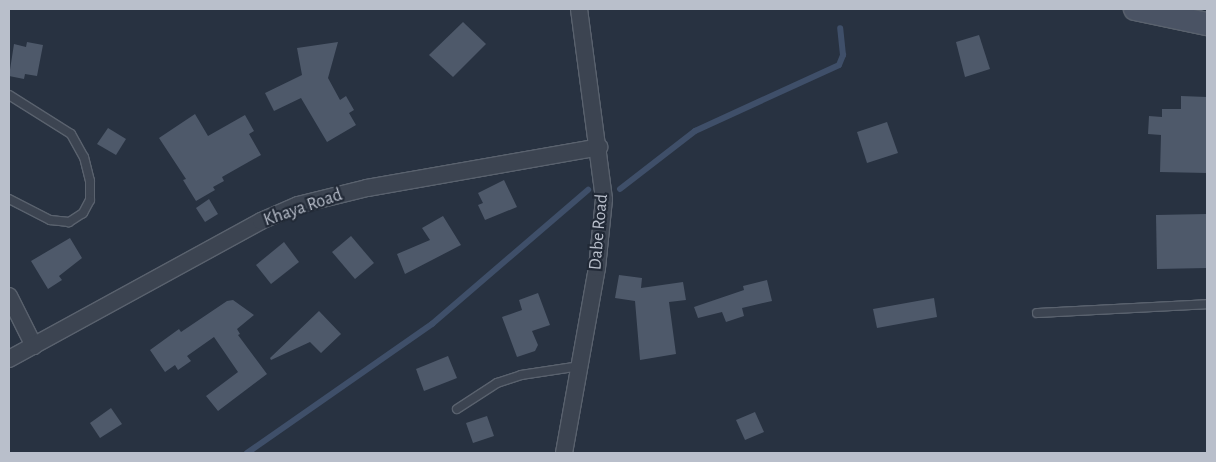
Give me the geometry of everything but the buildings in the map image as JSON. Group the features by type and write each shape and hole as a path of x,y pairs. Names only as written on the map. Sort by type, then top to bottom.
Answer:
{"street":[{"name":"Dabe Road","path":"564,453 602,233 604,199 599,147 579,9"},
{"path":"1135,9 1179,13 1207,24"},
{"name":"Khaya Road","path":"9,360 261,221 298,205 367,188 599,147"},
{"path":"9,296 34,346"}],"lane":[{"path":"9,95 71,134 84,157 90,181 90,200 83,213 69,222 50,220 9,199"},
{"path":"1037,313 1207,304"},
{"path":"457,409 497,383 521,375 580,366"}],"waterway":[{"path":"620,189 695,131 839,65 843,55 840,28"},
{"path":"247,453 432,324 588,190"}]}
